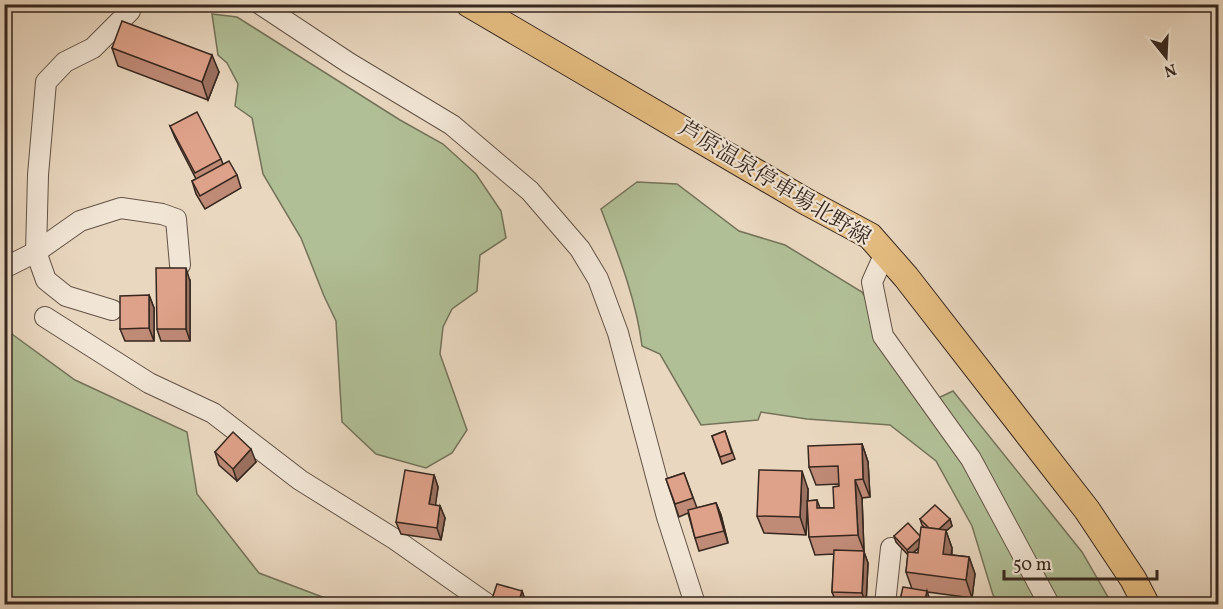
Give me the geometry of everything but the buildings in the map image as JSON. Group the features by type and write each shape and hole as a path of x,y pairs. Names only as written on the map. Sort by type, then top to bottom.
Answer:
{"main road":[{"name":"芦原温泉停車場北野線","path":"469,4 794,195 870,236 906,277 1086,510 1133,579 1146,604"}],"street":[{"path":"112,310 66,296 46,280 36,252 38,175 46,82 65,62 93,48 129,11 132,4"},
{"path":"260,4 349,63 452,125 530,191 580,249 598,279 618,333 667,517 695,604"},
{"path":"4,268 36,252 80,221 121,208 162,214 176,219 180,265"},
{"path":"885,253 872,282 883,336 971,459 1048,604"},
{"path":"45,317 149,383 213,413 300,480 396,540 487,604"},
{"path":"885,604 891,548"}],"green space":[{"path":"212,14 237,17 400,120 443,144 476,174 501,211 506,238 480,255 477,291 452,309 443,327 440,354 467,430 452,453 426,468 376,454 342,422 336,321 301,238 263,174 252,118 235,106 238,84 227,63 218,55"},
{"path":"637,182 677,184 739,231 785,245 862,292 934,400 953,391 1082,552 1112,604 999,604 993,595 972,526 936,461 890,425 807,419 761,412 758,420 701,425 660,354 642,346 631,293 601,209"},
{"path":"5,329 75,380 187,432 197,494 259,573 341,604 5,604"}]}
